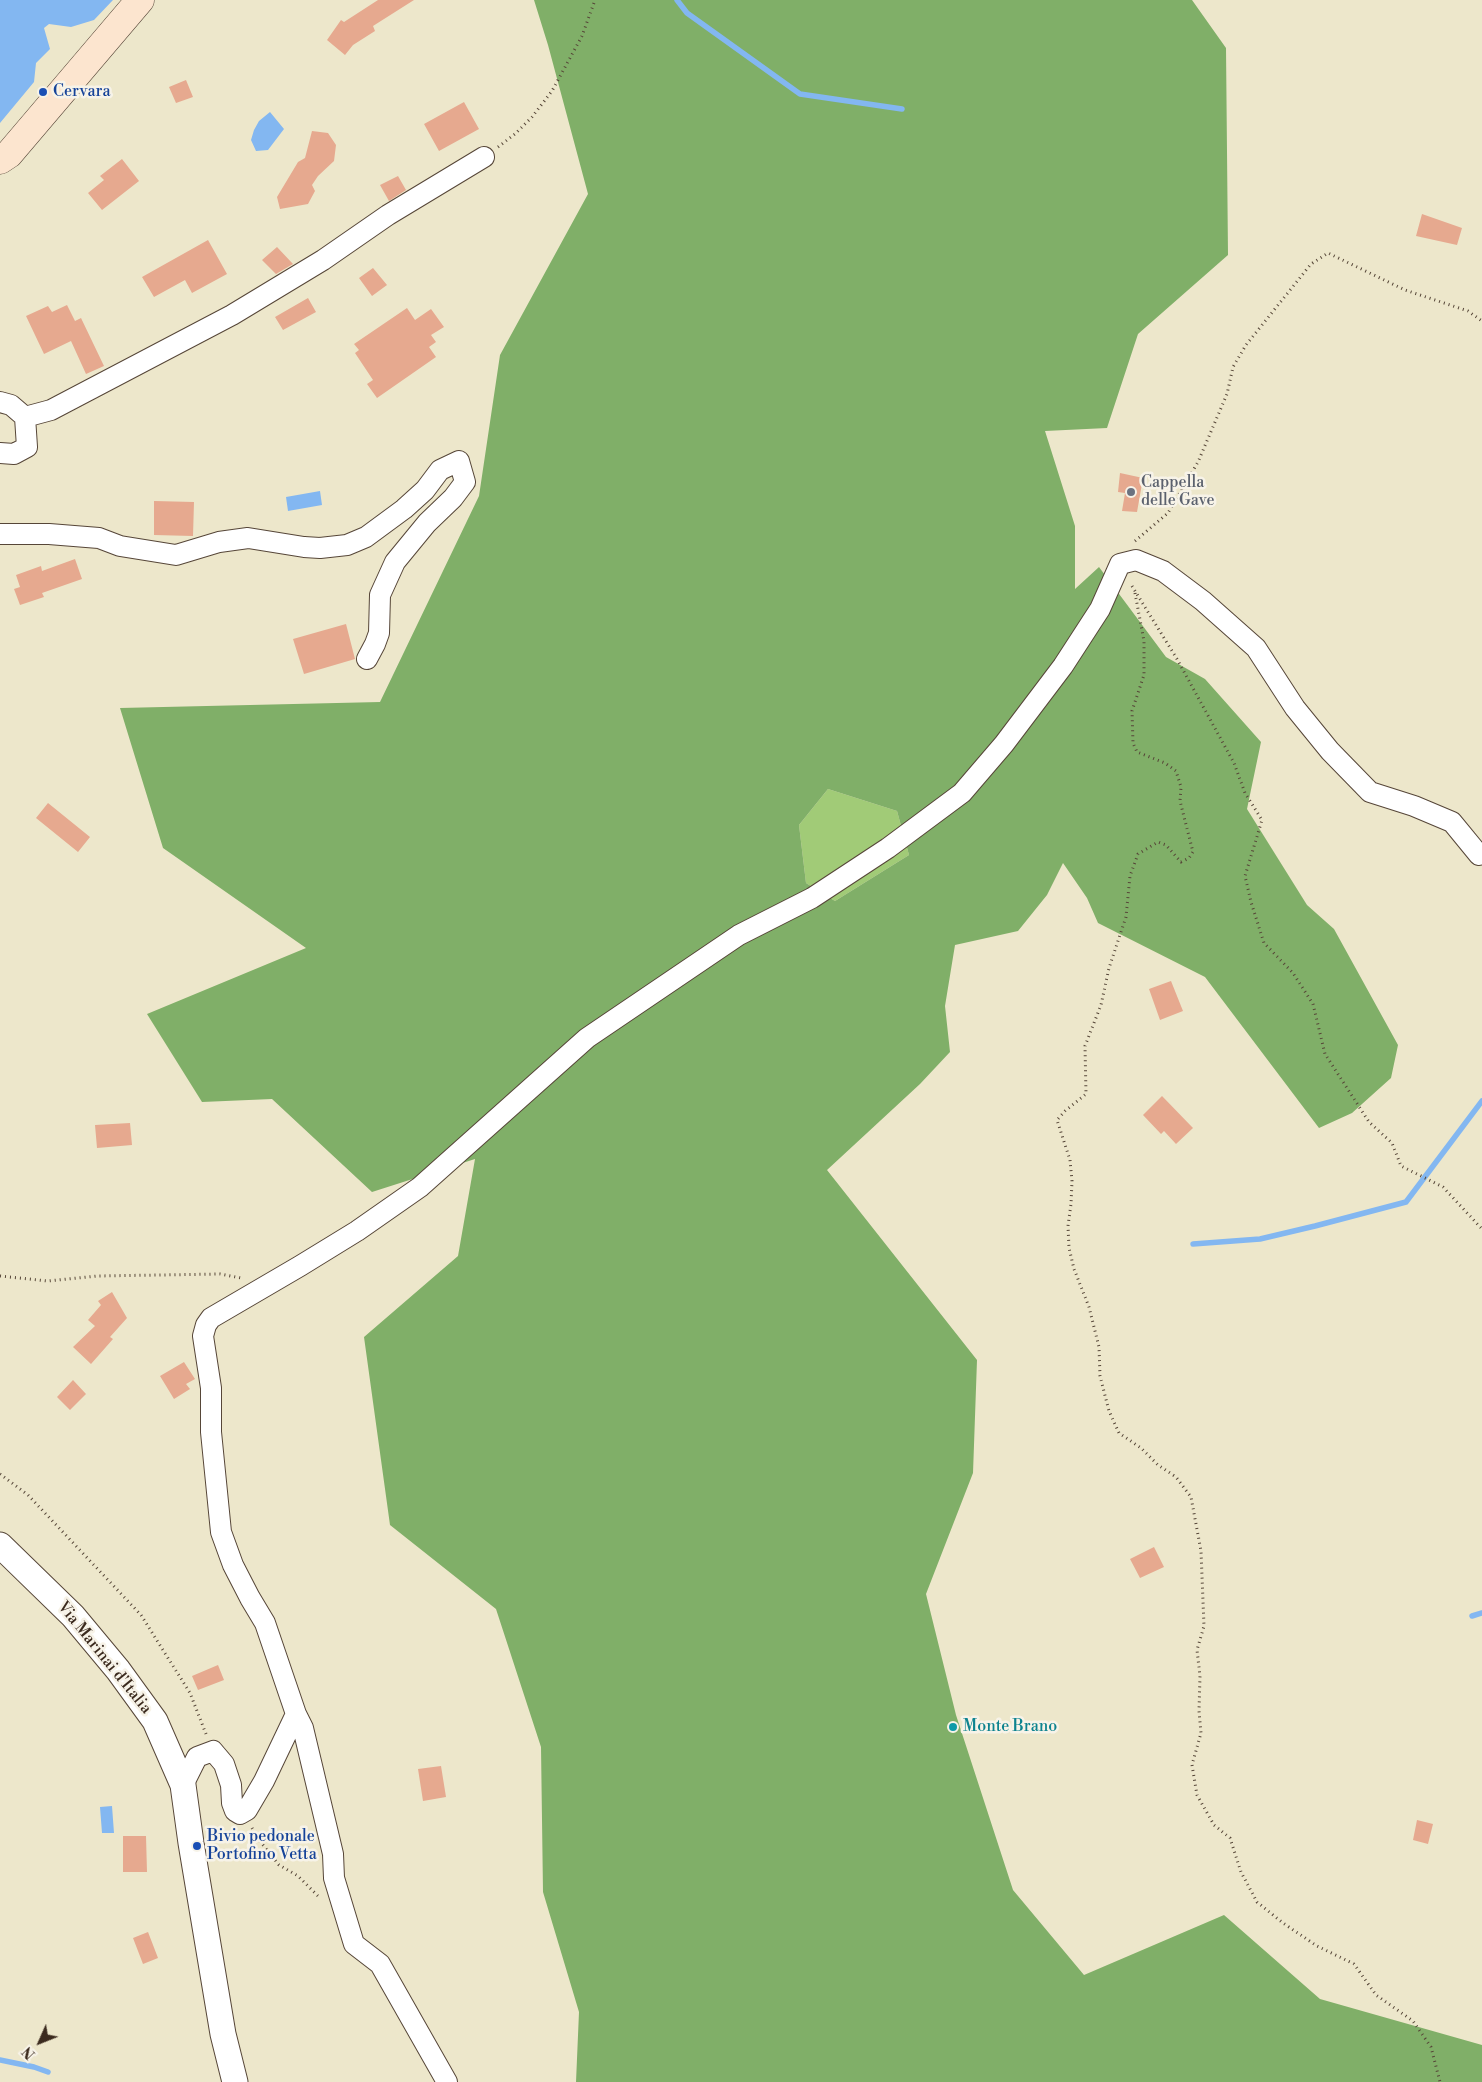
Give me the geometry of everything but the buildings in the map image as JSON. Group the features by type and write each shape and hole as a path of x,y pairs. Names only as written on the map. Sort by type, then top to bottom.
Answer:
{"main road":[{"path":"0,160 9,154 140,0"}],"street":[{"path":"25,417 51,410 232,315 323,260 388,215 484,157"},
{"path":"0,402 11,405 25,417 27,447 14,454 0,453"},
{"path":"0,534 49,534 99,538 120,546 176,555 219,542 248,538 304,547 320,548 347,545 366,537 404,509 425,490 440,470 459,462 464,482 453,498 427,523 395,562 380,595 379,633 376,644 367,659"},
{"path":"447,2082 380,1964 354,1944 334,1878 334,1854 303,1728 296,1714 265,1622 233,1565 221,1532 211,1432 211,1388 203,1336 206,1325 212,1318 357,1231 420,1187 587,1038 739,936 812,898 888,848 962,793 1004,744 1062,666 1100,609 1120,564 1136,560 1163,571 1203,601 1256,648 1295,708 1330,752 1370,792 1414,806 1452,822 1479,855"},
{"name":"Via Marinai d'Italia","path":"0,1545 73,1616 118,1670 155,1721 184,1785 191,1843 223,2034 235,2082"},
{"path":"184,1785 197,1756 213,1751 224,1764 231,1785 232,1803 235,1811 240,1814 247,1810 264,1781 296,1714"}],"path":[{"path":"484,157 515,134 532,117 552,91 582,36 595,0"},
{"path":"1120,564 1131,544 1168,513 1198,462 1227,394 1233,367 1246,344 1312,264 1328,253 1405,290 1468,311 1482,320"},
{"path":"1440,2082 1431,2046 1413,2021 1376,1995 1354,1964 1317,1946 1283,1923 1257,1902 1241,1872 1230,1838 1214,1825 1197,1795 1192,1765 1201,1733 1199,1711 1200,1676 1197,1650 1204,1626 1201,1551 1191,1497 1176,1477 1158,1466 1141,1448 1119,1433 1109,1411 1100,1376 1099,1347 1090,1307 1074,1269 1069,1248 1068,1226 1072,1204 1072,1181 1070,1160 1057,1120 1086,1094 1085,1046 1101,1005 1109,968 1126,917 1130,876 1138,854 1158,842 1166,845 1181,862 1189,858 1193,852 1180,802 1181,786 1176,771 1165,763 1137,752 1133,743 1132,711 1144,675 1144,641 1135,593 1177,659 1234,763 1245,793 1262,820 1245,876 1264,943 1293,973 1313,1004 1325,1054 1369,1122 1392,1144 1401,1166 1443,1187 1482,1229"},
{"path":"0,1276 48,1281 97,1276 220,1274 269,1283"},
{"path":"0,1474 28,1495 141,1615 190,1693 213,1751"},
{"path":"235,1811 250,1824 259,1840 280,1865 298,1876 321,1898"}],"green space":[{"path":"534,0 1192,0 1226,48 1228,255 1138,334 1107,428 1045,431 1075,526 1075,589 1099,567 1166,657 1205,679 1261,742 1247,809 1307,905 1334,929 1398,1045 1391,1078 1352,1113 1319,1128 1205,977 1098,923 1087,898 1063,863 1047,895 1018,931 955,945 945,1006 950,1052 920,1084 827,1170 977,1360 973,1473 926,1594 956,1715 1013,1890 1084,1975 1224,1915 1320,1999 1482,2045 1482,2082 576,2082 579,2012 543,1892 541,1747 496,1609 390,1525 364,1337 458,1256 475,1159 372,1192 272,1099 202,1102 147,1014 306,948 163,848 120,708 380,702 479,496 500,355 588,194","holes":["828,789 897,811 909,855 835,901 806,883 799,825"]},
{"path":"828,789 897,811 909,855 835,901 806,883 799,825"}],"water":[{"path":"0,0 113,0 94,20 71,27 49,24 44,28 50,49 36,63 34,82 0,123"},
{"path":"270,112 284,129 268,150 256,151 251,140 254,130 259,121"},
{"path":"320,491 322,505 288,511 286,497"},
{"path":"112,1806 114,1833 102,1833 100,1807"}],"waterway":[{"path":"677,0 687,13 800,94 902,109"},
{"path":"1193,1244 1260,1239 1406,1202 1482,1101"},
{"path":"1472,1616 1482,1613"},
{"path":"0,2060 48,2072"}],"place":[{"name":"Cervara","path":"43,92"},
{"name":"Cappella delle Gave","path":"1131,492"},
{"name":"Monte Brano","path":"953,1727"},
{"name":"Bivio pedonale Portofino Vetta","path":"197,1846"}]}
